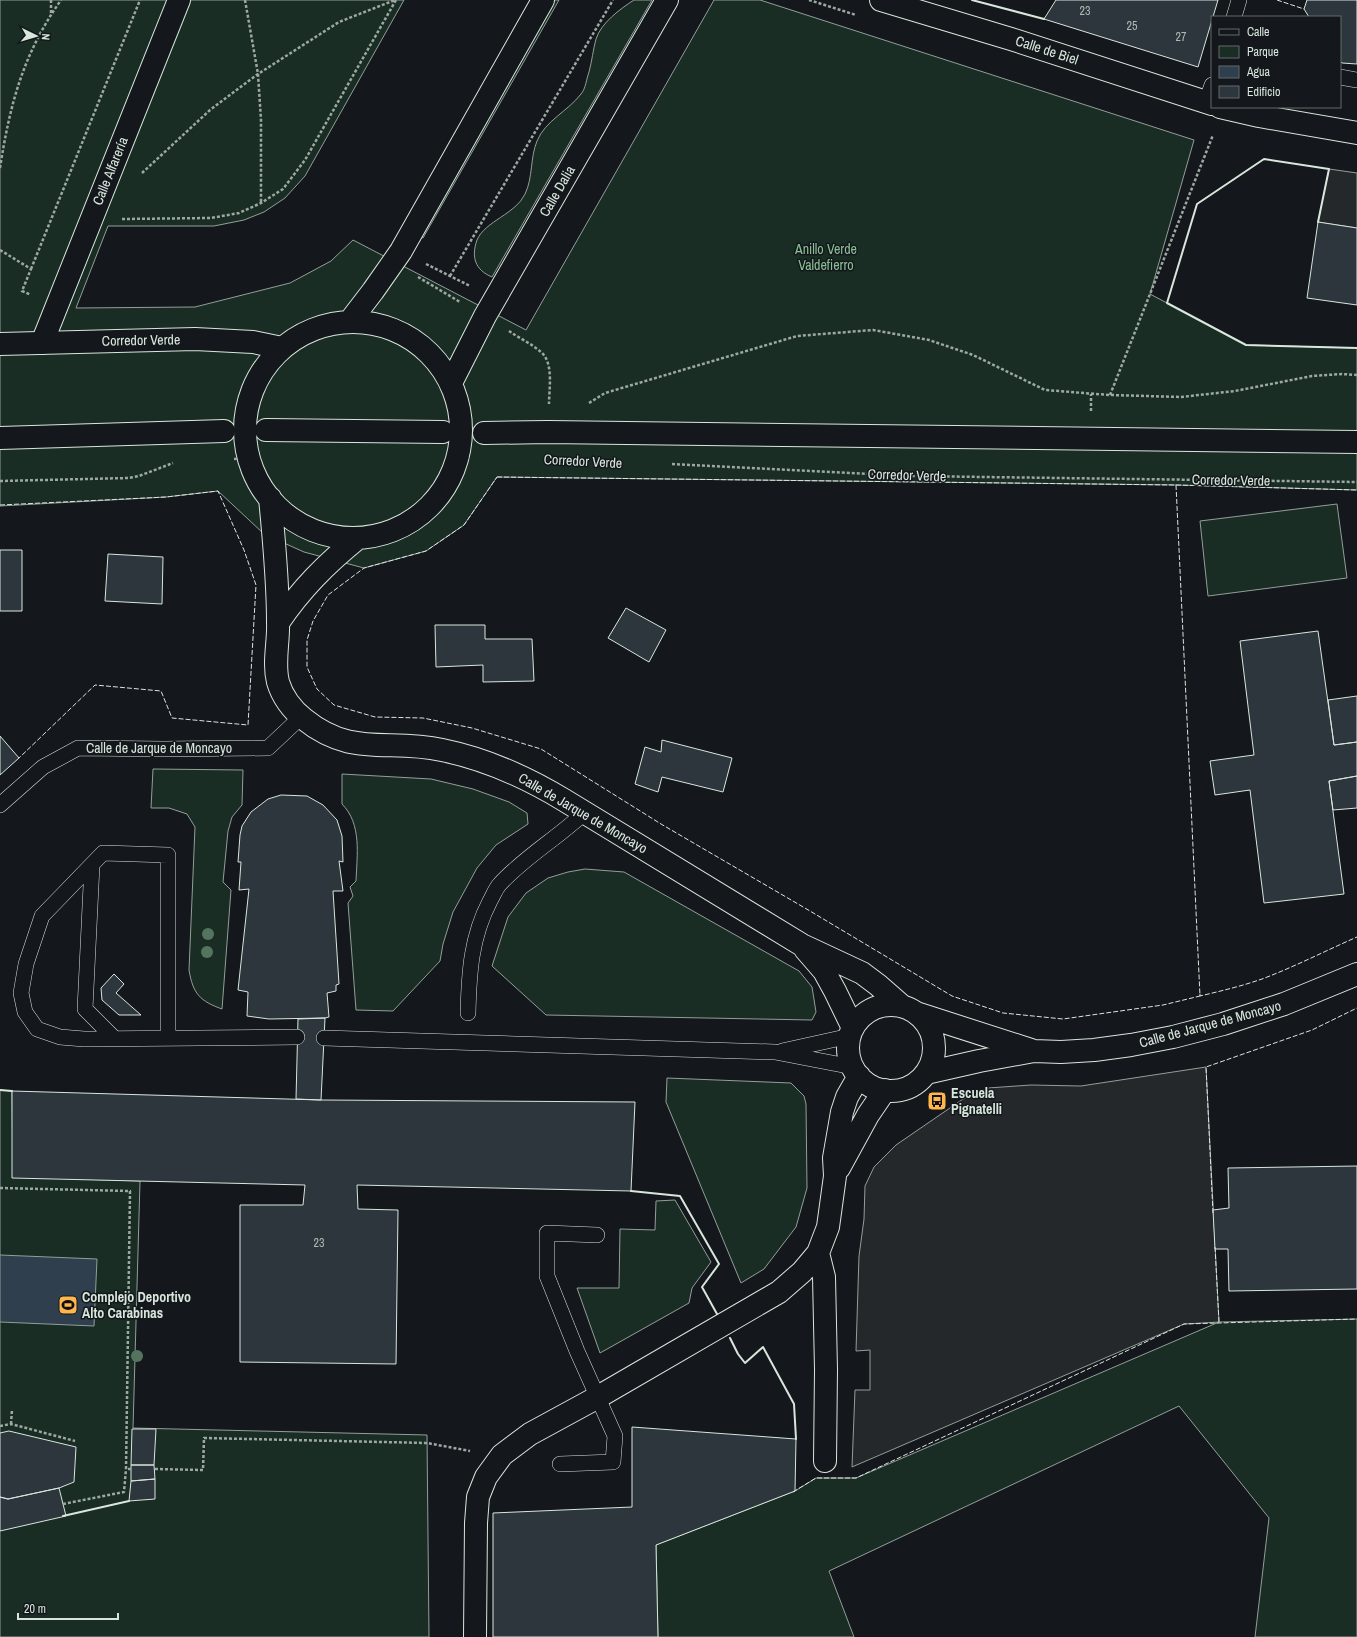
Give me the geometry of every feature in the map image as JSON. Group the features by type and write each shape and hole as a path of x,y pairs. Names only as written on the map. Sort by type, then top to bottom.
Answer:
{"street":[{"name":"Calle Alfarería","path":"42,342 178,0"},
{"path":"350,321 401,251 543,0"},
{"name":"Calle Dalia","path":"451,383 485,316 667,0"},
{"name":"Calle de Biel","path":"881,0 1211,100"},
{"name":"Calle de Biel","path":"1246,108 1357,133"},
{"path":"350,321 375,323 399,331 420,344 438,362 451,383 459,408 461,432 459,458 450,478 439,495 425,510 408,523 389,532 358,538 333,536 299,524 270,498 256,477 249,459 245,431 247,407 254,385 266,365 282,348 302,334 326,325 350,321"},
{"name":"Corredor Verde","path":"0,344 195,339 253,342 282,348"},
{"path":"266,430 443,432"},
{"path":"0,438 224,431"},
{"name":"Corredor Verde","path":"484,433 548,432 1357,442"},
{"name":"Calle de Jarque de Moncayo","path":"270,498 278,623 276,661 278,681 281,691 301,717 328,735 342,741 370,745 426,747 463,755 510,771 545,788 802,945 862,973 909,1010 1034,1051"},
{"path":"278,623 309,582 358,538"},
{"name":"Calle de Jarque de Moncayo","path":"802,945 824,971 835,991 852,1032"},
{"name":"Calle de Jarque de Moncayo","path":"926,1074 979,1060 1034,1051 1061,1052 1094,1050 1173,1037 1223,1024 1284,1004 1357,974"},
{"path":"888,1005 909,1010 924,1021 930,1030 933,1041 934,1052 931,1064 926,1074 920,1080 904,1089 885,1090 876,1088 866,1083 856,1072 848,1047 852,1032 862,1017 874,1009 888,1005"},
{"path":"475,1637 476,1523 478,1497 486,1478 502,1455 530,1434 598,1397 779,1292 802,1272 818,1253 828,1227 835,1176 834,1158 842,1112 856,1072"},
{"path":"835,1176 868,1115 885,1090"},
{"path":"818,1253 824,1277 826,1370 825,1461"}],"lane":[{"path":"1234,16 1239,0"},
{"path":"1341,77 1357,80"},
{"name":"Calle de Jarque de Moncayo","path":"0,805 43,767 78,748 268,748 301,717"},
{"path":"468,1013 469,974 474,945 485,911 498,886 526,860 569,827 585,812"},
{"path":"168,1038 168,855 103,853 42,916 26,964 21,994 25,1012 37,1029 60,1037 84,1039 297,1037"},
{"path":"92,865 85,1009 115,1039"},
{"path":"775,1052 852,1032"},
{"path":"324,1038 775,1052 856,1072"},
{"path":"560,1464 613,1462 616,1436 576,1351 547,1276 547,1234 597,1235"}],"path":[{"path":"51,0 51,14"},
{"path":"0,168 17,86 29,55 51,14 61,0"},
{"path":"56,306 22,291 140,0"},
{"path":"245,0 258,74 261,120 261,203"},
{"path":"92,214 110,219 212,218 239,213 261,203 283,189 305,160 396,0"},
{"path":"139,178 210,110 258,74 339,22 396,0"},
{"path":"450,276 613,0"},
{"path":"1110,395 1212,108"},
{"path":"0,250 30,269"},
{"path":"415,275 485,316 542,352 548,361 550,374 548,432"},
{"path":"586,406 604,393 797,336 873,330 929,340 973,355 1045,390 1110,395 1181,397 1235,391 1312,376 1342,374 1357,375"},
{"path":"0,481 129,478 139,476 170,464 178,463"},
{"name":"Corredor Verde","path":"665,464 911,476 1357,482"},
{"path":"0,1188 130,1191 126,1469 124,1492 63,1504"},
{"path":"10,1424 12,1409"},
{"path":"0,1426 10,1424 75,1441"},
{"path":"154,1469 203,1470 204,1438 427,1443 473,1452"},
{"path":"126,1469 131,1469"}],"green space":[{"name":"Anillo Verde Valdefierro","path":"0,0 404,0 305,176 285,198 264,212 244,220 214,226 108,226 76,308 195,307 290,283 331,261 353,240 526,330 714,0 760,0 1194,140 1150,294 1246,345 1357,348 1357,490 1176,485 497,477 464,525 426,551 364,568 304,552 264,534 218,491 166,497 0,506"},
{"path":"549,0 559,0 423,238 415,234"},
{"path":"634,0 652,0 492,277 486,274 478,267 476,262 474,252 477,240 481,233 493,222 521,201 528,188 533,154 537,141 545,128 583,92 596,39 602,27 617,12"},
{"path":"1337,504 1347,578 1208,596 1200,521"},
{"path":"153,769 243,770 242,805 232,817 228,831 223,882 231,890 222,1009 208,1003 199,996 195,991 189,970 195,827 187,814 169,808 151,808"},
{"path":"342,774 431,779 473,789 509,802 527,813 528,824 496,845 477,868 453,912 443,944 440,961 393,1011 356,1010 348,903 353,896 350,887 356,881 357,840 353,821 342,804"},
{"path":"585,869 624,872 799,971 812,987 816,1012 812,1020 546,1015 492,966 508,917 526,893 548,878"},
{"path":"667,1078 791,1083 804,1096 806,1104 807,1188 796,1227 764,1269 741,1283 666,1102"},
{"name":"Complejo Deportivo Alto Carabinas","path":"0,1090 12,1091 13,1177 140,1181 133,1428 427,1435 429,1637 0,1637"},
{"path":"675,1200 711,1262 692,1288 689,1303 600,1353 577,1288 619,1288 620,1229 655,1230 656,1201"},
{"path":"1357,1319 1357,1637 1255,1637 1269,1518 1179,1406 829,1571 854,1637 658,1637 656,1545 795,1491 816,1478 856,1478 1219,1322"}],"shaded area":[{"path":"1329,169 1357,173 1357,228 1318,222"},
{"path":"1206,1067 1219,1322 1184,1324 852,1467 855,1390 870,1390 870,1350 856,1351 859,1256 864,1219 865,1186 874,1167 896,1145 963,1099 988,1088 1031,1085 1081,1086"}],"water":[{"path":"0,1255 97,1259 94,1326 0,1322"}],"building":[{"path":"1056,0 1218,0 1213,16 1211,16 1211,23 1198,67 1044,19"},
{"path":"1307,0 1357,0 1357,64 1341,62 1341,16 1308,16 1304,9"},
{"path":"1318,222 1357,228 1357,305 1307,298"},
{"path":"0,550 22,550 22,611 0,611"},
{"path":"108,554 163,557 162,604 105,601"},
{"path":"626,608 666,630 649,662 608,638"},
{"path":"435,625 485,625 485,639 532,639 534,681 483,682 483,665 436,667"},
{"path":"1318,631 1334,745 1357,742 1357,776 1329,781 1344,894 1264,903 1250,790 1215,795 1210,761 1254,755 1240,641"},
{"path":"1357,696 1357,742 1334,745 1328,700"},
{"path":"0,736 19,758 0,775"},
{"path":"662,740 732,758 723,792 662,777 658,792 635,784 645,747 661,752"},
{"path":"1357,776 1357,808 1333,810 1329,781"},
{"path":"281,795 307,796 323,805 337,820 342,836 343,862 339,861 343,891 333,891 339,984 336,985 336,991 327,993 329,1017 325,1018 269,1019 247,1016 248,992 238,990 249,889 239,890 241,862 238,862 240,835 242,826 251,812 268,799"},
{"path":"114,974 124,984 116,993 141,1015 119,1015 102,1000 101,988"},
{"path":"325,1018 321,1100 296,1099 298,1019"},
{"path":"12,1091 321,1100 635,1102 631,1191 357,1185 358,1209 398,1210 396,1364 240,1362 240,1205 303,1205 305,1185 12,1178"},
{"path":"1357,1166 1357,1289 1229,1291 1228,1249 1215,1249 1213,1210 1229,1208 1228,1168"},
{"path":"632,1427 796,1439 795,1491 656,1545 658,1637 493,1637 493,1513 632,1507"},
{"path":"132,1429 156,1429 154,1465 131,1465"},
{"path":"9,1431 76,1447 74,1482 59,1488 8,1499 0,1497 0,1433"},
{"path":"131,1465 154,1465 155,1479 131,1481"},
{"path":"155,1479 155,1499 129,1501 131,1481"},
{"path":"59,1488 66,1516 0,1531 0,1497 8,1499"}],"fence":[{"path":"1277,0 1304,9"},
{"path":"497,477 1176,485 1200,996 1163,1005 1063,1019 1003,1013 952,996 661,824 541,749 472,728 423,718 375,717 334,705 317,689 307,667 307,640 313,621 328,595 364,568 426,551 464,525 497,477"},
{"path":"1176,485 1357,490"},
{"path":"0,505 166,497 218,491 244,550 256,585 248,725 172,718 161,691 95,685 19,758"},
{"path":"1200,994 1200,996 1262,979 1357,937"},
{"path":"1213,1213 1206,1067 1312,1030 1357,1008"},
{"path":"1215,1247 1219,1322"},
{"path":"793,1492 816,1478 856,1478 1184,1324 1357,1319"}],"wall":[{"path":"972,0 1044,19"},
{"path":"1318,222 1329,169 1264,159 1197,204 1167,303 1246,345 1357,348"},
{"path":"0,1090 12,1091"},
{"path":"631,1191 680,1196 719,1264 702,1287 717,1314"},
{"path":"730,1338 738,1354 745,1363 763,1347 794,1404 796,1439"},
{"path":"63,1516 129,1501"}],"place":[{"name":"Escuela Pignatelli","path":"937,1101"},
{"name":"Complejo Deportivo Alto Carabinas","path":"68,1305"}]}
